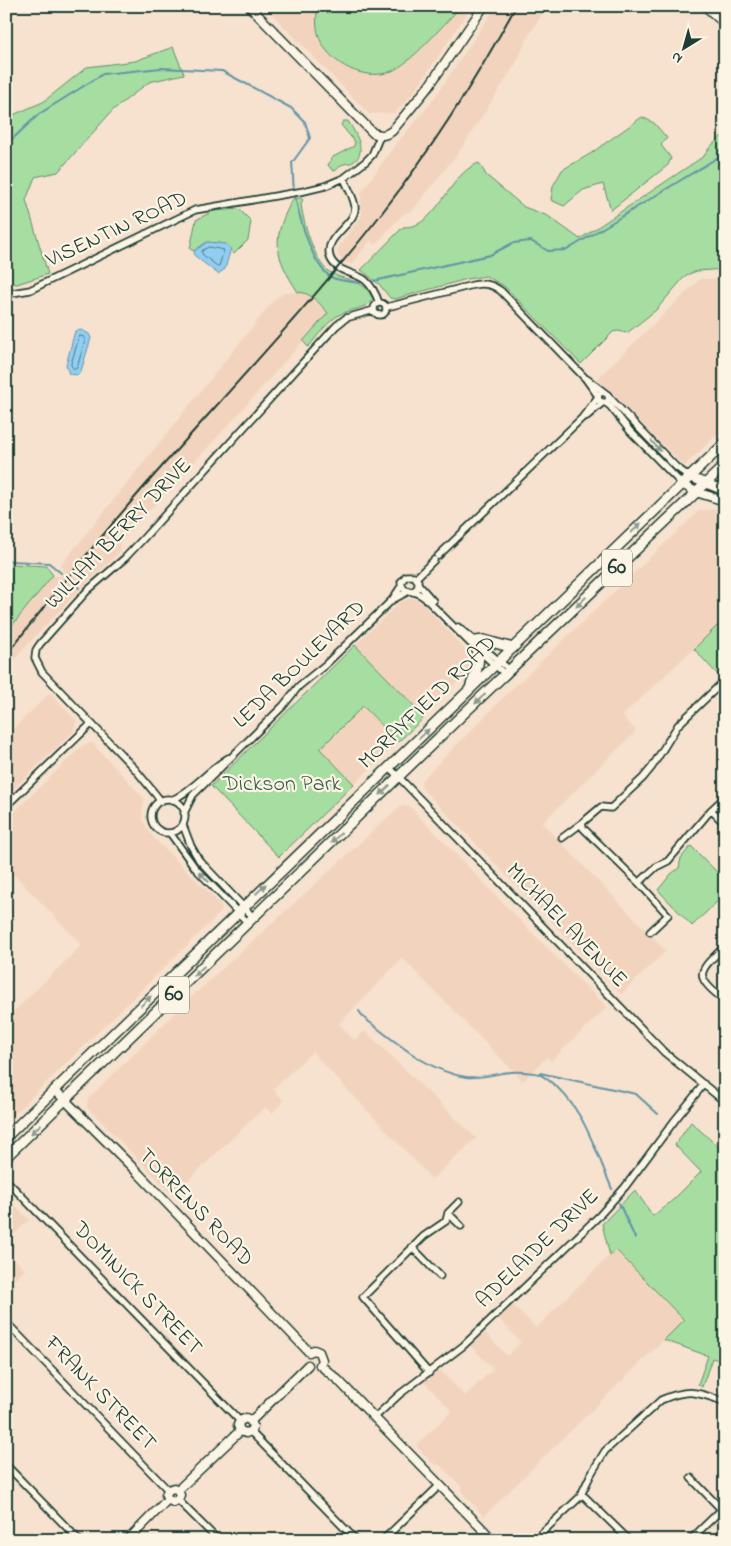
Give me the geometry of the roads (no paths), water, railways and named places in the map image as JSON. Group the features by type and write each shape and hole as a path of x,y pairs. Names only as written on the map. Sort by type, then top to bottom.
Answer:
{"main road":[{"path":"249,6 373,133 380,136"},
{"name":"VISENTIN ROAD","path":"380,136 392,131 429,86 484,6"},
{"path":"705,6 725,24"},
{"path":"714,6 725,17"},
{"name":"MORAYFIELD ROAD","path":"6,1137 725,443"},
{"name":"MORAYFIELD ROAD","path":"6,1157 398,777 725,465"},
{"path":"690,477 725,491"},
{"path":"682,484 696,492 725,501"},
{"path":"470,689 479,663 477,646 484,640 513,648"},
{"name":"TORRENS ROAD","path":"55,1090 145,1180 309,1352"},
{"path":"308,1365 306,1357 309,1352 314,1350 320,1352 322,1360 320,1365"},
{"path":"308,1365 313,1367 320,1365"},
{"path":"251,1421 308,1365"},
{"path":"320,1365 375,1417 493,1540"},
{"path":"244,1418 251,1421 253,1426 250,1431 246,1433 240,1430 238,1426 240,1421 244,1418"},
{"path":"178,1490 240,1430"},
{"path":"174,1488 178,1490 180,1495 178,1500 173,1502 168,1499 166,1495 168,1490 174,1488"},
{"path":"128,1540 168,1499"}],"street":[{"name":"VISENTIN ROAD","path":"6,294 30,290 195,210 304,191 325,186 344,178 372,155 380,136"},
{"path":"344,178 354,210 332,242 330,257 338,267 366,281 375,292 379,302 387,307"},
{"path":"387,307 474,285 491,285 501,291 585,378 599,401 605,399"},
{"path":"379,302 374,306 376,314 382,315 387,307"},
{"name":"WILLIAM BERRY DRIVE","path":"161,801 135,769 39,669 35,658 36,650 87,591 133,550 336,326 346,318 374,310"},
{"path":"585,378 596,384 630,431 682,484"},
{"path":"416,578 582,418 598,397"},
{"path":"582,418 587,416 605,399"},
{"path":"605,399 682,473 690,477"},
{"path":"477,646 419,584 416,578 411,575 406,576 402,580 402,585 410,592 425,598 477,646 508,673"},
{"path":"410,592 417,589 419,584"},
{"name":"LEDA BOULEVARD","path":"184,813 194,795 283,706 300,686 325,665 392,600 402,585"},
{"name":"LEDA BOULEVARD","path":"392,600 410,592"},
{"path":"562,838 601,807 611,808 643,778 678,725 725,680"},
{"path":"6,806 91,724"},
{"name":"LEDA BOULEVARD","path":"172,800 188,791 211,770 233,755"},
{"name":"MICHAEL AVENUE","path":"389,767 664,1052 725,1102"},
{"path":"639,883 656,867 668,861 711,810 725,797"},
{"path":"241,910 192,864 170,833 160,830 152,822 152,812 161,801 172,800 180,805 184,813 182,825 199,860 251,921"},
{"path":"711,810 725,824"},
{"path":"582,823 583,828 639,883 668,915 650,932"},
{"path":"170,833 182,825"},
{"path":"725,946 704,968 702,979 709,988 725,1001"},
{"name":"ADELAIDE DRIVE","path":"375,1417 400,1394 463,1346 606,1209 704,1084"},
{"name":"DOMINICK STREET","path":"8,1182 240,1421"},
{"path":"429,1373 363,1297 424,1236 442,1225 446,1221 448,1213 459,1202"},
{"path":"448,1213 461,1226"},
{"path":"412,1247 440,1276"},
{"name":"FRANK STREET","path":"6,1322 168,1490"},
{"path":"534,1540 582,1494 591,1474 606,1451 661,1400 672,1395 690,1392 725,1402"},
{"path":"250,1431 356,1540"},
{"path":"6,1464 79,1540"},
{"path":"690,1540 723,1508 691,1478"},
{"path":"384,1540 440,1485"},
{"path":"582,1494 629,1540"},
{"path":"178,1500 218,1540"}],"water":[{"path":"207,242 226,244 231,248 225,269 218,274 195,256 194,251"},
{"path":"82,330 89,334 91,338 81,371 78,375 69,374 66,365 75,331"}],"waterway":[{"path":"6,145 39,114 103,74 161,68 222,71 291,108 305,122 310,138 292,163 294,191 307,239 312,252 325,273 336,279 360,283"},
{"path":"374,281 490,255 513,243 531,241 548,251 567,250 725,153"},
{"path":"6,558 11,561 49,563 61,573"},
{"path":"71,582 79,588"},
{"path":"359,1011 364,1018 412,1054 452,1074 466,1077 483,1077 519,1072 536,1073 544,1077 559,1089 579,1115 587,1129 612,1189"},
{"path":"540,1073 636,1094 658,1114"},
{"path":"619,1203 635,1238"}],"railway":[{"path":"6,655 125,508 292,321 378,218 452,115 516,6"}],"park label":[{"name":"Dickson Park","path":"282,785"}]}
